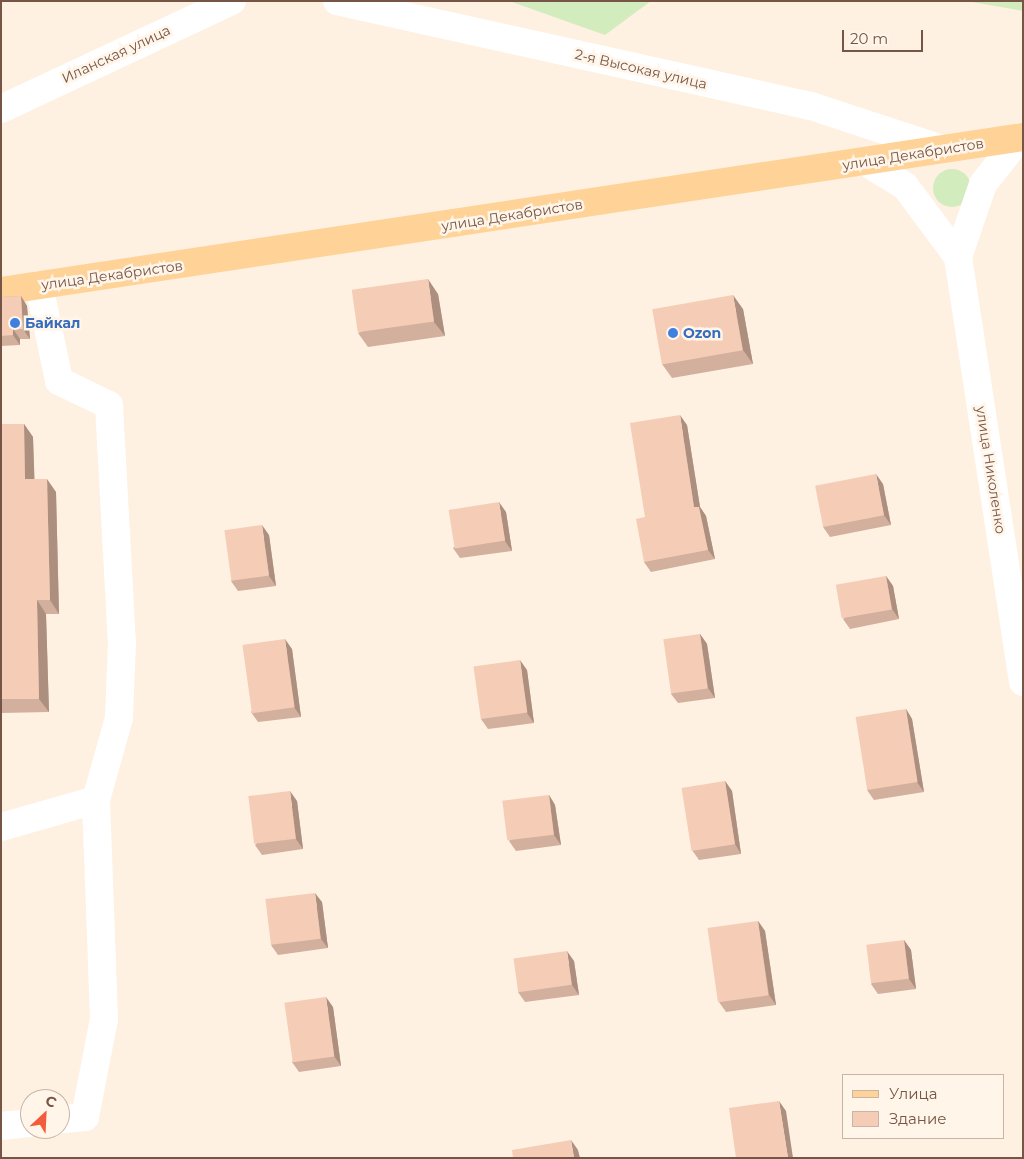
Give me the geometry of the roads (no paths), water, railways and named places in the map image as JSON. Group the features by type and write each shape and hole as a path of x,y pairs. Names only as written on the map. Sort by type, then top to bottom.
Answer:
{"main road":[{"name":"улица Декабристов","path":"1,291 1022,137"}],"street":[{"name":"Иланская улица","path":"1,108 232,1"},
{"name":"2-я Высокая улица","path":"337,1 811,106 942,149"},
{"path":"958,257 983,184 1022,137"},
{"path":"864,161 905,186 958,257"},
{"name":"улица Николенко","path":"958,257 1023,682"},
{"path":"39,285 59,381 109,405 122,642 119,718 96,800 104,1019 85,1117 70,1119"},
{"path":"1,827 96,800"},
{"path":"1,1126 20,1124"}],"place":[{"name":"Байкал","path":"15,323"},
{"name":"Ozon","path":"673,333"}]}
